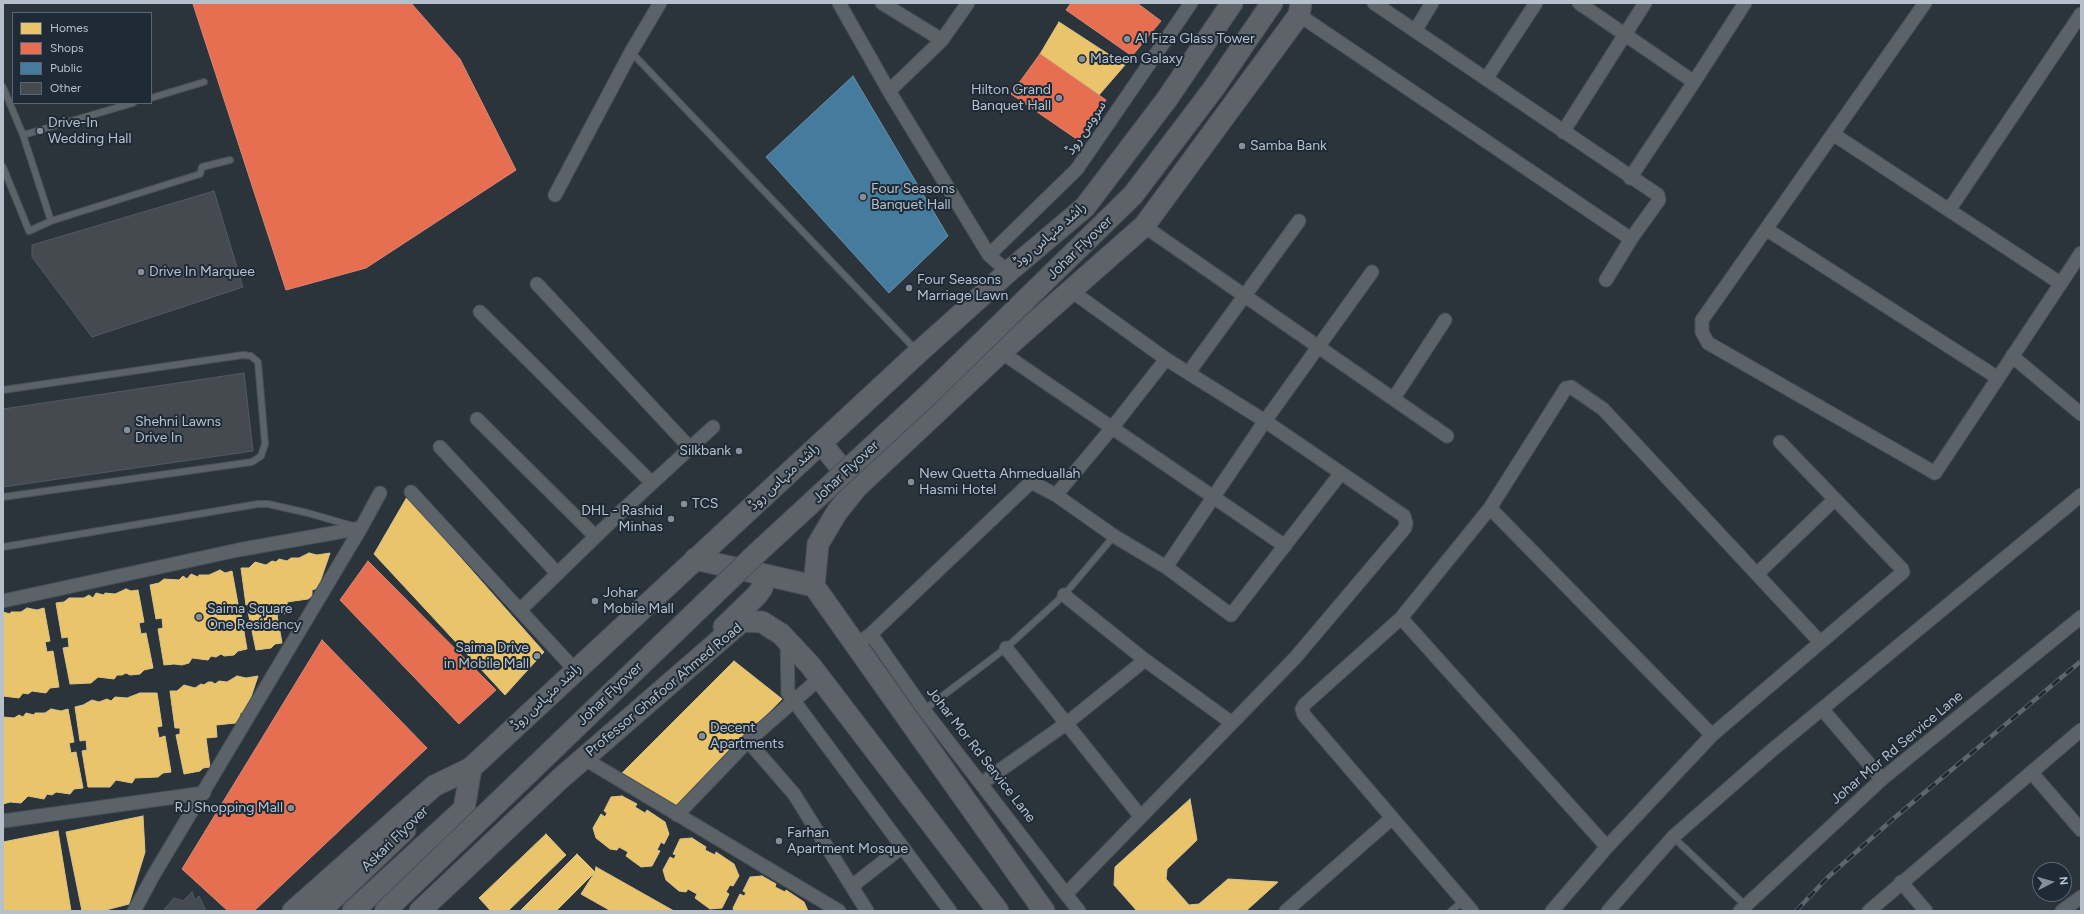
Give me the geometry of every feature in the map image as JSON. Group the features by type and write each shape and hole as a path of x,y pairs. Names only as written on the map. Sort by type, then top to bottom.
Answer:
{"main road":[{"name":"راشد منہاس روڈ","path":"293,911 434,786 471,768 919,352 1008,272 1085,207 1167,99 1232,3"},
{"name":"Johar Flyover","path":"385,911 756,554 926,397 1133,195 1214,88 1272,3"},
{"path":"1044,911 855,647 814,586 818,544 837,512 857,487 1001,352 1144,226 1303,7"},
{"path":"821,443 857,487"},
{"path":"695,559 814,586"},
{"path":"664,687 757,595 762,588 765,575"},
{"name":"Professor Ghafoor Ahmed Road","path":"420,911 583,758 742,621 762,622 781,634 787,640 820,678 998,911"},
{"path":"353,911 464,809 471,768"},
{"name":"Askari Flyover","path":"320,911 471,768"}],"street":[{"path":"555,194 631,52 660,3"},
{"path":"839,3 889,91 989,255 1008,272"},
{"path":"882,3 942,40"},
{"path":"889,91 942,40 968,3"},
{"name":"سروس روڈ","path":"989,255 1077,170 1191,3"},
{"path":"1374,3 1630,178 1658,195 1659,200 1631,239 1606,280"},
{"path":"1415,31 1432,3"},
{"path":"1486,79 1536,3"},
{"path":"1579,3 1694,82"},
{"path":"1563,132 1645,3"},
{"path":"1630,178 1745,3"},
{"path":"1925,3 1702,320 1702,332 1708,343 1935,473 2081,252"},
{"path":"1303,7 1631,239"},
{"path":"1948,210 2081,14"},
{"path":"1833,134 2060,282"},
{"path":"1190,372 1298,221"},
{"path":"1144,226 1447,436"},
{"path":"1766,229 1998,378"},
{"path":"1166,567 1265,421 1372,272"},
{"path":"537,284 690,448"},
{"path":"1066,893 1295,658 1405,528 1406,523 1404,516 1265,421 1190,372 1166,359 1070,290"},
{"path":"480,312 652,483"},
{"path":"1394,398 1445,320"},
{"path":"1001,352 1285,546"},
{"path":"2012,356 2081,414"},
{"path":"1056,495 1112,428 1166,359"},
{"path":"1472,911 1304,715 1302,709 1305,704 1401,618 1490,508 1566,388 1571,387 1603,409 1820,642"},
{"path":"477,419 595,536"},
{"path":"520,610 557,572 712,428"},
{"path":"1552,911 1607,847 1712,736 1903,572 1902,568 1780,442"},
{"path":"440,447 557,572"},
{"path":"855,647 871,634 1030,484 1038,483 1114,536 1166,567 1231,615 1341,473"},
{"path":"412,492 575,670"},
{"path":"134,911 153,876 361,528 380,493"},
{"path":"1608,911 1673,837 1771,751 2081,495"},
{"path":"1757,574 1835,499"},
{"path":"1490,508 1712,736"},
{"path":"3,600 238,550 361,528"},
{"path":"1064,595 1145,660 1232,723"},
{"name":"Johar Mor Rd Service Lane","path":"1743,908 1882,779 2081,617"},
{"path":"1401,618 1607,847"},
{"name":"Johar Mor Rd Service Lane","path":"871,634 924,710 973,771 1080,911"},
{"path":"787,640 788,694 950,911"},
{"path":"1006,648 1141,817"},
{"path":"982,783 1067,723 1145,660"},
{"path":"677,815 748,742 820,678"},
{"path":"1822,709 1882,779"},
{"path":"1869,911 1901,882 2032,773 2081,730"},
{"path":"748,742 794,794 867,911"},
{"path":"583,758 839,911"},
{"path":"953,784 973,771"},
{"path":"2032,773 2081,830"},
{"path":"3,821 204,793"},
{"path":"1286,911 1392,818"},
{"path":"852,886 902,847"},
{"path":"1901,882 1926,911"},
{"path":"2062,911 2081,897"}],"lane":[{"path":"631,52 919,352"},
{"path":"152,98 204,82"},
{"path":"3,86 23,136 51,221"},
{"path":"23,136 130,104"},
{"path":"3,167 29,231 51,221 200,174 202,167 230,160"},
{"path":"3,390 247,355 251,356 258,362 265,444 261,456 252,462 3,497"},
{"path":"3,547 258,504 268,504 308,513 361,528"},
{"path":"924,710 1006,648 1064,595 1114,536"},
{"path":"1673,837 1743,908"},
{"path":"1451,911 1463,900"}],"building: Homes":[{"name":"Mateen Galaxy","path":"1059,22 1125,65 1099,95 1040,54"},
{"path":"407,497 544,652 505,695 374,554"},
{"name":"Saima Square One Residency","path":"309,553 317,555 330,553 318,588 312,590 312,596 308,599 287,602 288,613 277,615 282,643 275,644 271,648 256,650 248,612 252,611 251,604 246,605 241,568 249,568 255,562 266,565 272,561 276,562 279,559 287,561 291,558 299,558"},
{"name":"Saima Square One Residency","path":"220,570 225,573 232,571 238,604 233,604 235,615 241,614 247,649 238,651 234,655 224,656 221,654 216,657 211,656 208,660 192,658 189,663 182,665 164,665 158,629 163,628 162,618 156,619 150,585 159,583 164,579 179,580 183,576 187,579 191,574 198,577 199,575 209,575"},
{"path":"126,589 131,591 138,590 144,622 139,623 141,634 146,633 153,668 144,670 140,674 130,675 126,673 117,675 114,679 98,677 91,683 70,684 63,648 69,647 68,637 62,638 56,603 64,602 69,598 84,598 89,595 93,598 96,593 104,595 105,593 115,594"},
{"path":"27,608 37,610 44,608 50,641 45,642 47,652 53,651 59,687 50,688 46,693 32,691 28,694 23,693 19,698 3,696 3,612 10,614 11,612 21,612"},
{"name":"Decent Apartments","path":"734,661 782,699 676,808 621,774"},
{"path":"237,676 246,678 258,676 246,712 240,713 240,719 236,723 216,725 217,737 206,738 210,767 203,768 200,771 184,774 176,735 180,734 180,728 175,728 170,691 177,691 184,685 195,688 208,682 215,684 219,681 227,682"},
{"path":"140,693 157,693 162,726 157,727 159,738 165,736 171,772 163,773 158,777 135,778 132,783 116,780 110,787 88,787 82,751 87,750 86,740 80,741 75,707 92,700 99,702 107,699 111,701 115,697 127,698"},
{"path":"51,709 61,711 68,709 74,742 69,743 71,753 76,752 83,788 74,789 70,794 56,792 52,795 47,794 44,799 28,796 21,803 10,802 3,804 3,717 14,718 19,715 23,717 26,713 34,715 35,713 45,713"},
{"path":"622,796 637,804 635,807 645,813 647,810 665,822 669,834 664,844 661,842 657,850 660,851 652,866 641,867 626,856 628,852 619,847 617,850 610,849 596,838 593,828 601,814 605,817 607,813 604,811 611,797"},
{"path":"1190,799 1197,840 1167,869 1166,879 1189,905 1199,904 1228,879 1278,882 1246,911 1137,911 1114,885 1115,867"},
{"path":"143,816 145,852 129,904 102,911 82,911 66,832"},
{"path":"58,831 71,911 3,911 3,842"},
{"path":"546,834 566,855 508,911 491,911 479,898"},
{"path":"692,838 706,847 705,850 715,855 716,852 734,864 739,876 733,886 730,885 726,892 729,894 722,908 710,909 695,898 697,894 688,889 686,892 679,891 666,880 663,870 670,857 674,859 676,855 673,854 680,839"},
{"path":"577,854 595,872 556,911 520,911"},
{"path":"596,867 674,911 611,911 581,894 595,872"},
{"path":"762,876 776,884 775,887 785,892 786,890 804,902 808,911 734,911 733,908 740,894 744,896 746,893 743,891 750,877"}],"building: Shops":[{"path":"411,3 460,59 516,170 366,268 286,290 193,4"},
{"name":"Al Fiza Glass Tower","path":"1071,3 1137,3 1161,21 1132,56 1066,10"},
{"name":"Hilton Grand Banquet Hall","path":"1040,54 1106,100 1078,140 1011,94"},
{"path":"368,561 496,690 459,724 340,600"},
{"name":"RJ Shopping Mall","path":"322,640 427,748 254,911 228,911 182,869"}],"building: Public":[{"name":"Four Seasons Banquet Hall","path":"853,76 948,236 889,293 766,157"}],"building: Other":[{"name":"Drive In Marquee","path":"214,191 243,287 92,337 32,257 32,245"},
{"name":"Shehni Lawns Drive In","path":"244,373 253,451 3,487 3,409"},
{"path":"192,892 195,900 199,896 206,911 163,911 174,898 183,901"}],"railway":[{"path":"1796,911 1827,878 1893,819 2081,661"}],"place":[{"name":"Al Fiza Glass Tower","path":"1127,39"},
{"name":"Mateen Galaxy","path":"1082,59"},
{"name":"Hilton Grand Banquet Hall","path":"1059,98"},
{"name":"Drive-In Wedding Hall","path":"40,131"},
{"name":"Samba Bank","path":"1242,146"},
{"name":"Four Seasons Banquet Hall","path":"863,197"},
{"name":"Drive In Marquee","path":"141,272"},
{"name":"Four Seasons Marriage Lawn","path":"909,288"},
{"name":"Shehni Lawns Drive In","path":"127,430"},
{"name":"Silkbank","path":"739,451"},
{"name":"New Quetta Ahmeduallah Hasmi Hotel","path":"911,482"},
{"name":"TCS","path":"684,504"},
{"name":"DHL - Rashid Minhas","path":"671,519"},
{"name":"Johar Mobile Mall","path":"595,601"},
{"name":"Saima Square One Residency","path":"199,617"},
{"name":"Saima Drive in Mobile Mall","path":"537,656"},
{"name":"Decent Apartments","path":"702,736"},
{"name":"RJ Shopping Mall","path":"291,808"},
{"name":"Farhan Apartment Mosque","path":"779,841"}]}
